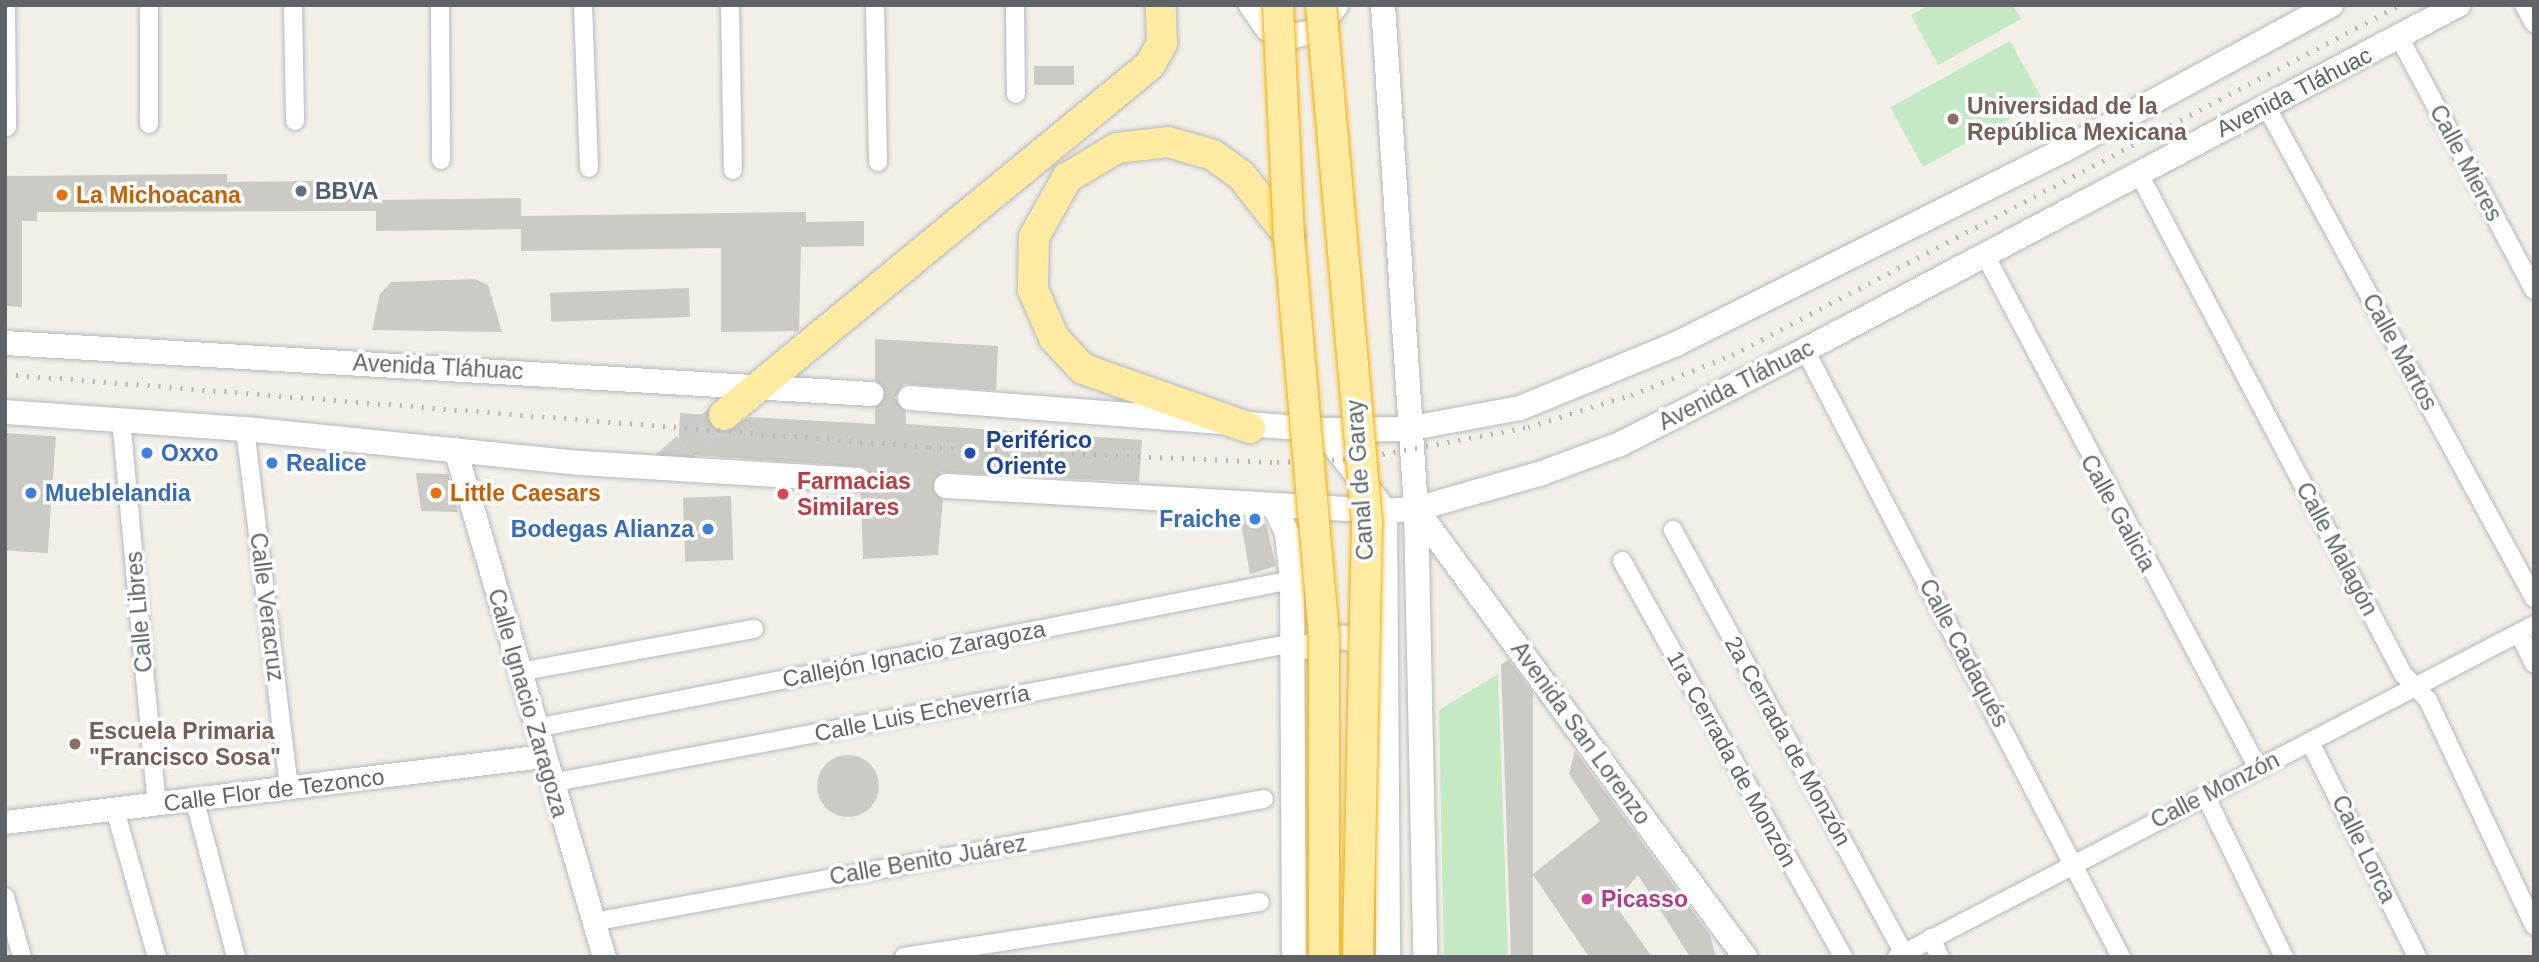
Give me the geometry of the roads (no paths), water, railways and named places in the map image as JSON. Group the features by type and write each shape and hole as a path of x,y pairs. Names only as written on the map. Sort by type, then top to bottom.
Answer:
{"highway":[{"path":"724,415 1150,65 1163,43 1161,5"},
{"path":"1278,5 1289,236 1324,638 1324,957"},
{"name":"Canal de Garay","path":"1321,5 1367,521 1358,957"},
{"path":"1250,428 1083,369 1054,338 1032,290 1034,237 1067,178 1117,148 1168,142 1213,155 1241,175 1289,236"}],"main road":[{"path":"1251,5 1268,29 1293,36 1316,31 1336,5"},
{"path":"1383,5 1408,429 1416,509 1425,957"},
{"path":"910,398 1250,428 1322,430 1408,429 1520,408 1676,344 2062,151 2331,5"},
{"name":"Avenida Tláhuac","path":"946,486 1275,508 1385,511 1416,509 1620,444 1805,350 2137,172 2458,5"},
{"name":"Avenida Tláhuac","path":"5,343 759,384 871,394"},
{"path":"5,412 245,429 581,463 858,480"},
{"path":"1322,430 1385,511 1388,957"},
{"path":"1275,508 1287,533 1292,580 1294,957"},
{"name":"Avenida San Lorenzo","path":"1416,509 1745,957"},
{"path":"1293,653 1332,637 1361,640 1385,670"}],"street":[{"path":"6,5 7,127"},
{"path":"149,5 149,124"},
{"path":"293,5 295,121"},
{"path":"440,5 441,160"},
{"path":"583,5 589,168"},
{"path":"730,5 733,170"},
{"path":"875,5 878,162"},
{"path":"1015,5 1016,94"},
{"path":"2524,5 2534,23"},
{"name":"Calle Mieres","path":"2399,37 2534,290"},
{"name":"Calle Martos","path":"2266,106 2534,598"},
{"name":"Calle Malagón","path":"2137,172 2403,674 2416,685 2534,925"},
{"name":"Calle Galicia","path":"1985,255 2258,768"},
{"name":"Calle Cadaqués","path":"1805,350 2074,861 2121,957"},
{"name":"Calle Libres","path":"121,419 157,804"},
{"name":"Calle Veracruz","path":"245,429 289,786"},
{"name":"Calle Ignacio Zaragoza","path":"455,449 604,957"},
{"name":"2a Cerrada de Monzón","path":"1673,530 1900,955"},
{"name":"1ra Cerrada de Monzón","path":"1622,561 1843,957"},
{"name":"Callejón Ignacio Zaragoza","path":"536,728 1292,580"},
{"path":"519,673 754,629"},
{"path":"2526,629 2534,664"},
{"name":"Calle Monzón","path":"1900,955 2074,861 2311,742 2526,629"},
{"name":"Calle Luis Echeverría","path":"551,783 1293,653"},
{"name":"Calle Lorca","path":"2311,742 2417,957"},
{"name":"Calle Flor de Tezonco","path":"5,822 543,756"},
{"path":"2205,795 2284,957"},
{"path":"194,799 236,957"},
{"name":"Calle Benito Juárez","path":"593,922 1264,799"},
{"path":"115,810 157,957"},
{"path":"5,897 22,957"},
{"path":"904,957 1260,902"},
{"path":"1931,938 1940,957"}],"tunnel":[{"path":"871,394 910,398"},
{"path":"664,467 724,415"},
{"path":"858,480 946,486"}],"railway":[{"path":"5,374 929,447 1277,462 1361,458 1528,427 1631,395 1732,355 2400,5"}],"place":[{"name":"Universidad de la República Mexicana","path":"1953,119"},
{"name":"BBVA","path":"301,191"},
{"name":"La Michoacana","path":"62,195"},
{"name":"Oxxo","path":"147,453"},
{"name":"Periférico Oriente","path":"970,453"},
{"name":"Realice","path":"272,463"},
{"name":"Mueblelandia","path":"31,493"},
{"name":"Little Caesars","path":"436,493"},
{"name":"Farmacias Similares","path":"783,494"},
{"name":"Fraiche","path":"1255,519"},
{"name":"Bodegas Alianza","path":"708,529"},
{"name":"Escuela Primaria \"Francisco Sosa\"","path":"75,744"},
{"name":"Picasso","path":"1587,899"}]}
